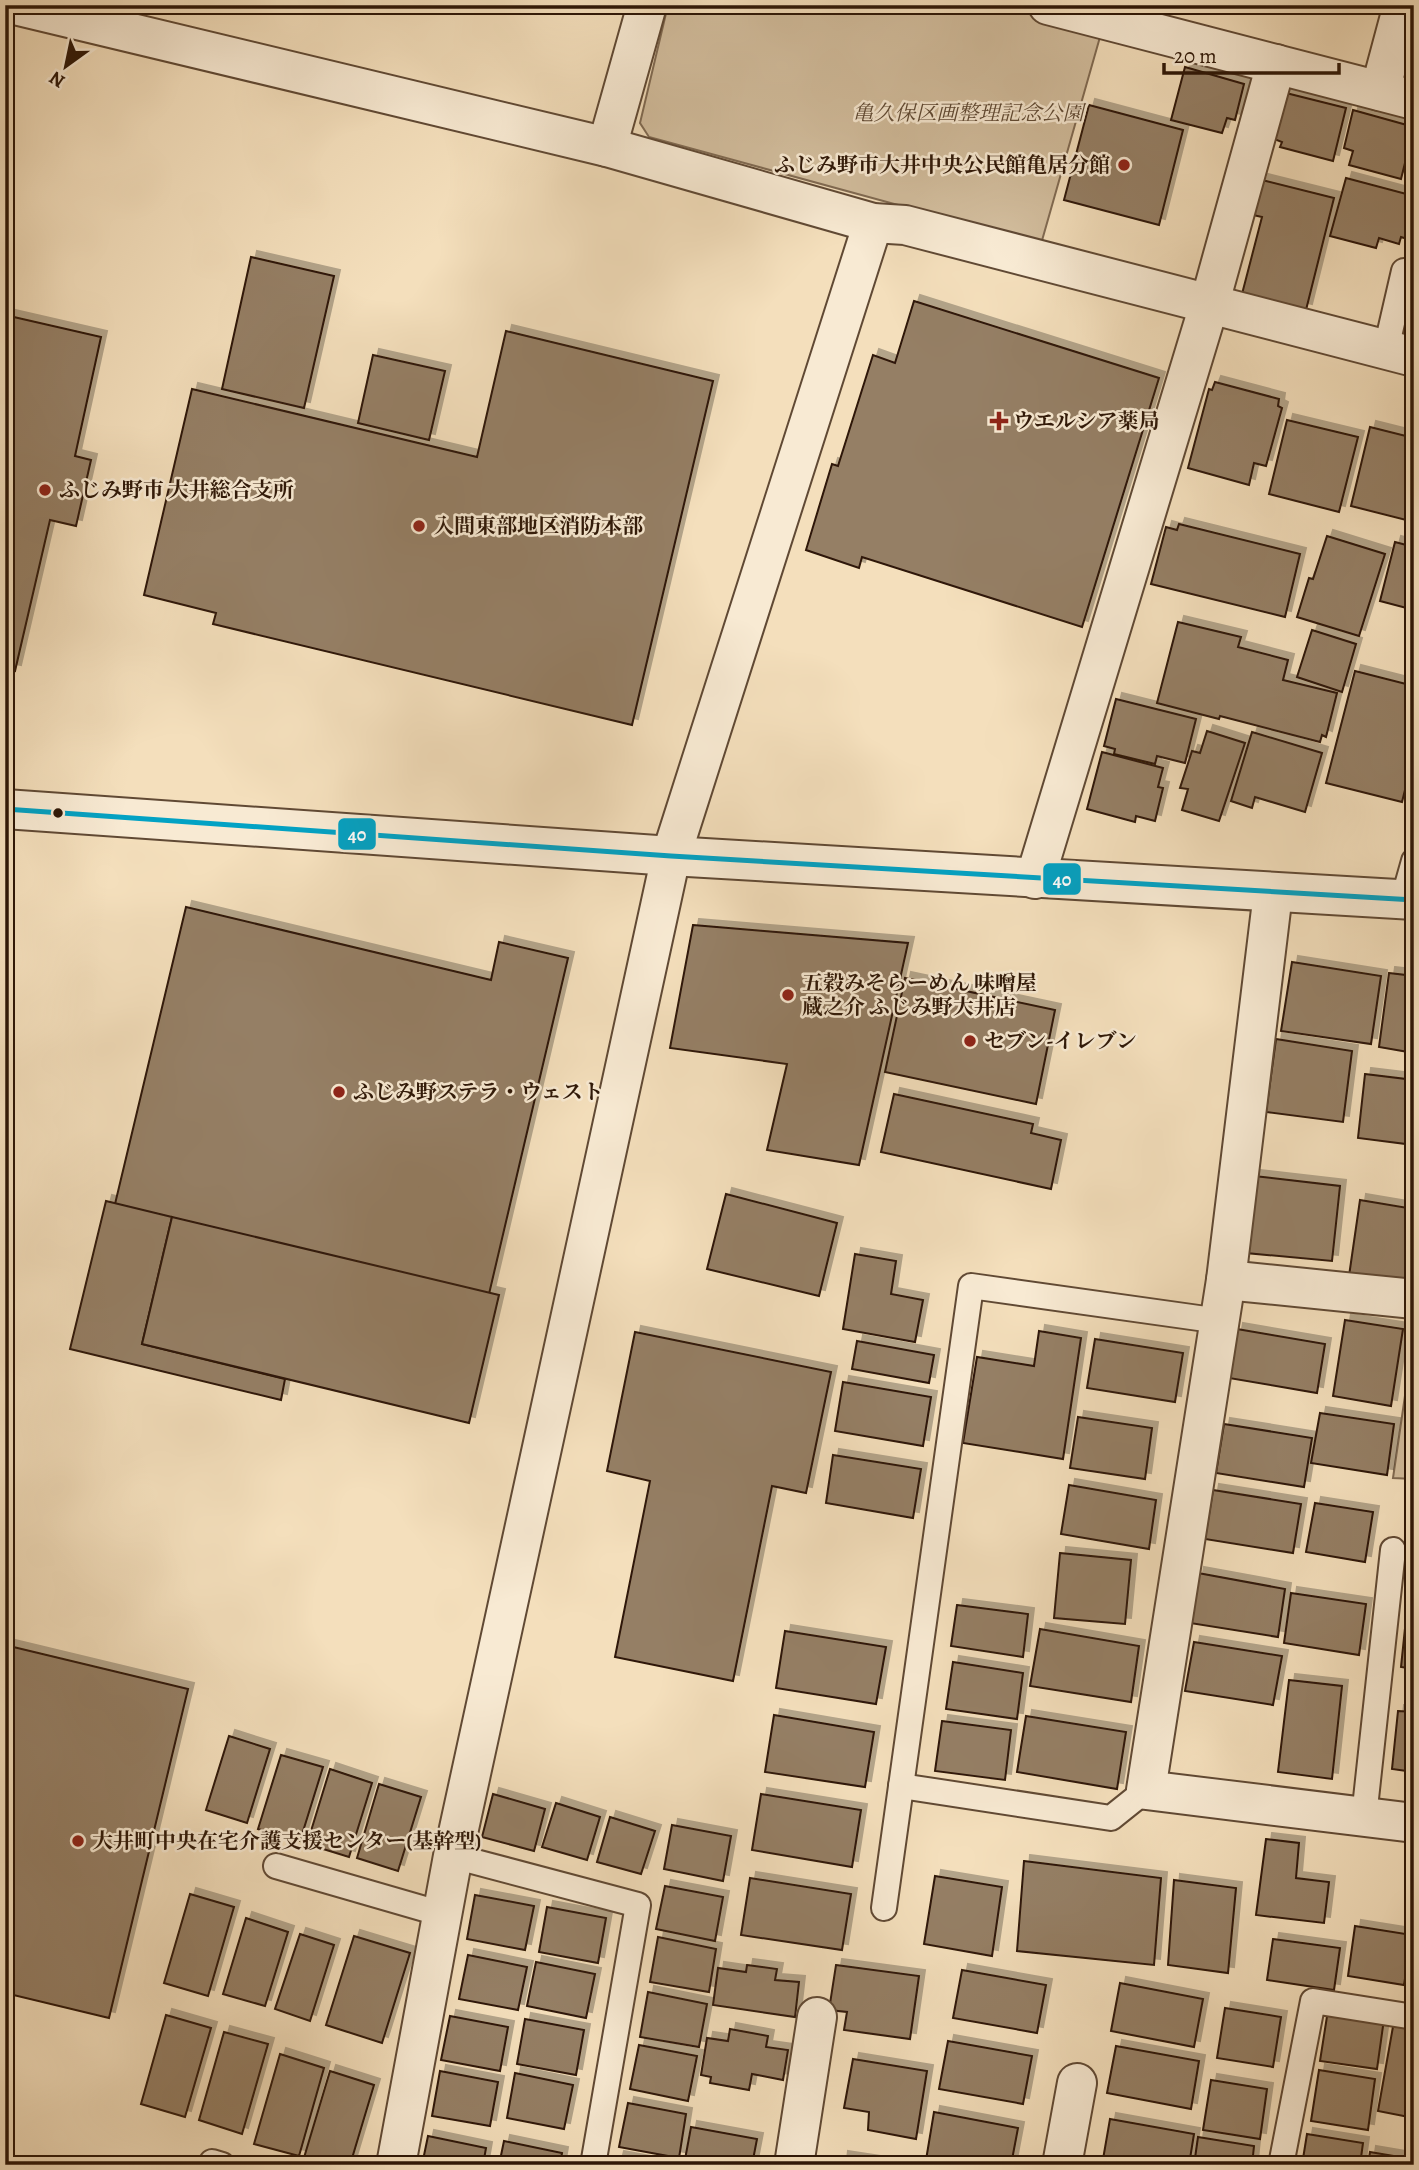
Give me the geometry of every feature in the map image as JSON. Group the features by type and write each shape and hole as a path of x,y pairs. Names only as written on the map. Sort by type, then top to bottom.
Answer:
{"street":[{"path":"15,5 607,147 873,223 905,225 1400,353"},
{"path":"607,147 647,5"},
{"path":"1048,5 1397,95 1403,5"},
{"path":"1035,879 1210,302 1276,64"},
{"path":"396,2165 453,1856 671,856 873,223"},
{"path":"5,809 671,856 1408,900"},
{"path":"1273,893 1226,1280 1146,1790 1414,1823"},
{"path":"1226,1280 1414,1299"},
{"path":"794,2165 817,2017"},
{"path":"1062,2165 1077,2083"}],"lane":[{"path":"1400,353 1404,271"},
{"path":"1408,900 1414,861"},
{"path":"884,1908 971,1286 1220,1321"},
{"path":"1364,1817 1393,1550"},
{"path":"901,1786 1111,1818 1146,1790"},
{"path":"453,1856 638,1905 593,2165"},
{"path":"276,1866 442,1914"},
{"path":"1281,2165 1313,2001 1414,2017"}],"green space":[{"name":"亀久保区画整理記念公園","path":"668,5 1002,5 1102,30 1041,244 649,137 640,123"},
{"path":"1414,1334 1414,1479 1393,1478"}],"building":[{"path":"1153,5 1186,5 1184,13"},
{"path":"1185,67 1244,84 1235,120 1227,118 1222,133 1171,120"},
{"path":"1286,93 1346,108 1333,161 1280,147 1282,142 1274,139"},
{"name":"ふじみ野市大井中央公民館亀居分館","path":"1089,105 1183,130 1159,225 1064,200"},
{"path":"1353,110 1414,127 1401,179 1349,165 1353,151 1344,148"},
{"path":"1346,178 1414,196 1414,241 1401,237 1399,244 1379,238 1376,248 1330,236"},
{"path":"1262,180 1334,198 1306,310 1242,294 1262,217 1253,215"},
{"path":"251,257 334,276 304,408 222,389"},
{"path":"1414,294 1414,330 1406,328"},
{"name":"ウエルシア薬局","path":"914,301 1159,378 1082,627 862,557 859,568 806,550 832,464 838,466 873,355 895,363"},
{"name":"ふじみ野市 大井総合支所","path":"5,315 101,337 75,456 91,460 76,526 50,520 15,671 5,669"},
{"name":"入間東部地区消防本部","path":"506,331 713,381 632,725 213,624 216,613 144,595 192,389 477,457"},
{"path":"373,355 445,371 429,440 358,423"},
{"path":"1215,382 1279,399 1278,406 1282,408 1266,466 1254,463 1249,485 1188,468 1209,389 1212,390"},
{"path":"1287,420 1358,437 1339,512 1269,494"},
{"path":"1370,427 1414,438 1414,522 1351,506"},
{"path":"1179,524 1300,554 1285,617 1151,584 1166,527 1177,530"},
{"path":"1327,536 1385,554 1359,636 1297,617 1309,578 1313,579"},
{"path":"1395,542 1414,547 1414,610 1380,601"},
{"path":"1178,622 1241,637 1238,647 1288,660 1283,680 1337,693 1326,737 1322,735 1320,742 1157,703"},
{"path":"1312,630 1356,644 1342,692 1297,677"},
{"path":"1355,671 1414,686 1414,754 1402,802 1326,783"},
{"path":"1116,699 1196,719 1185,763 1157,756 1155,764 1114,754 1115,749 1104,746"},
{"path":"1207,731 1245,743 1219,821 1182,810 1188,789 1180,788 1192,751 1200,753"},
{"path":"1252,732 1322,753 1305,812 1255,797 1252,808 1231,801"},
{"path":"1102,752 1163,768 1158,787 1163,788 1155,821 1136,816 1135,822 1087,809"},
{"name":"ふじみ野ステラ・ウェスト","path":"186,907 491,980 499,942 568,958 489,1294 115,1204"},
{"name":"五穀みそらーめん 味噌屋 蔵之介 ふじみ野大井店","path":"693,925 908,943 859,1165 767,1150 787,1064 670,1048"},
{"path":"1292,962 1381,976 1371,1044 1281,1031"},
{"path":"1389,973 1414,976 1414,1053 1379,1047"},
{"name":"セブン-イレブン","path":"905,978 1055,1010 1036,1104 885,1072"},
{"path":"1276,1039 1352,1051 1343,1122 1266,1112"},
{"path":"1365,1074 1414,1080 1414,1145 1358,1138"},
{"path":"894,1094 1033,1124 1031,1133 1061,1140 1051,1189 881,1152"},
{"path":"1254,1176 1340,1186 1332,1261 1246,1253"},
{"path":"726,1194 837,1223 819,1296 707,1269"},
{"path":"1360,1200 1414,1209 1414,1286 1349,1276"},
{"path":"106,1201 172,1217 142,1344 285,1379 281,1400 70,1349"},
{"path":"172,1217 499,1295 469,1423 142,1344"},
{"path":"855,1254 896,1261 891,1294 923,1300 915,1342 843,1329"},
{"path":"1345,1320 1403,1329 1391,1406 1333,1396"},
{"path":"1237,1329 1325,1344 1317,1393 1229,1378"},
{"path":"1039,1331 1081,1338 1063,1459 963,1443 977,1357 1034,1366"},
{"path":"635,1332 831,1372 806,1493 772,1486 733,1681 615,1657 650,1481 607,1471"},
{"path":"1095,1339 1183,1353 1175,1402 1087,1388"},
{"path":"857,1341 934,1355 929,1383 852,1369"},
{"path":"843,1382 931,1397 923,1446 835,1431"},
{"path":"1320,1413 1394,1424 1387,1475 1311,1463"},
{"path":"1078,1417 1152,1428 1145,1479 1070,1468"},
{"path":"1224,1424 1312,1438 1304,1487 1216,1473"},
{"path":"833,1455 921,1469 913,1518 826,1503"},
{"path":"1069,1485 1156,1500 1149,1549 1061,1534"},
{"path":"1213,1490 1301,1504 1293,1553 1205,1539"},
{"path":"1315,1503 1373,1512 1365,1562 1306,1552"},
{"path":"1414,1513 1414,1562 1408,1561"},
{"path":"1060,1553 1131,1560 1125,1624 1054,1618"},
{"path":"1198,1573 1285,1589 1278,1637 1190,1623"},
{"path":"1291,1593 1366,1604 1359,1655 1284,1643"},
{"path":"957,1605 1028,1614 1023,1657 951,1646"},
{"path":"1407,1609 1414,1610 1414,1669 1401,1667"},
{"path":"1040,1629 1139,1646 1131,1702 1030,1686"},
{"path":"785,1631 886,1647 876,1704 776,1688"},
{"path":"1194,1642 1282,1656 1273,1705 1185,1691"},
{"name":"大井町中央在宅介護支援センター(基幹型)","path":"5,1645 188,1689 109,2018 5,1993"},
{"path":"953,1662 1023,1673 1017,1719 946,1709"},
{"path":"1289,1680 1342,1686 1332,1779 1278,1772"},
{"path":"1398,1711 1414,1712 1414,1772 1392,1769"},
{"path":"774,1715 874,1732 865,1787 765,1772"},
{"path":"1026,1716 1126,1732 1117,1789 1017,1772"},
{"path":"942,1721 1011,1730 1005,1780 935,1771"},
{"path":"229,1736 270,1749 247,1823 206,1810"},
{"path":"281,1755 323,1767 300,1841 258,1829"},
{"path":"330,1769 372,1783 349,1857 307,1844"},
{"path":"379,1784 421,1797 398,1871 357,1858"},
{"path":"493,1794 545,1809 534,1851 482,1837"},
{"path":"761,1794 861,1810 852,1867 752,1850"},
{"path":"556,1803 600,1817 587,1860 542,1847"},
{"path":"610,1817 655,1831 641,1874 597,1862"},
{"path":"672,1825 731,1836 723,1881 664,1869"},
{"path":"1266,1839 1299,1843 1296,1878 1329,1882 1324,1923 1256,1915"},
{"path":"1024,1861 1161,1878 1154,1965 1017,1951"},
{"path":"935,1876 1002,1887 992,1956 924,1944"},
{"path":"750,1878 851,1894 842,1950 741,1935"},
{"path":"1174,1880 1236,1888 1228,1973 1168,1965"},
{"path":"665,1886 723,1897 715,1941 656,1929"},
{"path":"190,1894 234,1907 208,1996 164,1983"},
{"path":"475,1895 534,1906 525,1950 467,1939"},
{"path":"547,1907 606,1918 598,1963 539,1952"},
{"path":"246,1918 288,1932 265,2006 223,1994"},
{"path":"1355,1926 1412,1935 1404,1985 1348,1976"},
{"path":"300,1934 334,1945 310,2021 275,2009"},
{"path":"354,1936 410,1953 382,2043 326,2025"},
{"path":"658,1937 716,1949 709,1992 650,1982"},
{"path":"1273,1939 1340,1948 1334,1990 1267,1980"},
{"path":"468,1955 527,1967 518,2010 459,1999"},
{"path":"536,1962 595,1974 586,2018 527,2006"},
{"path":"747,1965 777,1969 775,1980 799,1982 795,2017 713,2005 718,1968 746,1972"},
{"path":"836,1965 919,1976 910,2039 844,2030 847,2012 829,2010"},
{"path":"962,1970 1046,1985 1037,2033 953,2018"},
{"path":"1120,1983 1203,1999 1194,2047 1111,2031"},
{"path":"648,1992 707,2004 699,2047 640,2037"},
{"path":"1225,2008 1281,2017 1273,2067 1217,2058"},
{"path":"1328,2010 1384,2019 1377,2069 1320,2061"},
{"path":"166,2015 211,2028 185,2117 141,2104"},
{"path":"450,2016 508,2027 500,2071 441,2060"},
{"path":"525,2019 584,2030 576,2075 517,2064"},
{"path":"1394,2021 1414,2024 1414,2118 1378,2111"},
{"path":"730,2029 768,2036 766,2047 788,2050 783,2080 752,2074 749,2090 710,2083 711,2077 701,2075 707,2038 728,2041"},
{"path":"224,2032 268,2044 242,2134 199,2120"},
{"path":"948,2041 1032,2056 1023,2104 939,2089"},
{"path":"639,2045 697,2056 688,2101 630,2089"},
{"path":"1116,2046 1199,2061 1191,2109 1107,2093"},
{"path":"280,2054 324,2068 299,2156 254,2144"},
{"path":"853,2059 927,2071 916,2139 868,2130 869,2112 844,2108"},
{"path":"1319,2070 1375,2079 1368,2130 1311,2121"},
{"path":"330,2071 374,2085 350,2165 317,2165 303,2161"},
{"path":"440,2071 498,2082 490,2126 432,2116"},
{"path":"515,2073 573,2085 564,2129 507,2118"},
{"path":"1211,2080 1267,2089 1260,2139 1203,2130"},
{"path":"628,2103 686,2114 679,2158 619,2147"},
{"path":"934,2112 1018,2128 1011,2165 952,2165 926,2160"},
{"path":"1110,2119 1194,2134 1189,2165 1102,2165"},
{"path":"691,2127 757,2139 752,2165 684,2165"},
{"path":"1307,2134 1363,2143 1360,2165 1302,2165"},
{"path":"428,2136 486,2148 483,2165 422,2165"},
{"path":"1198,2137 1254,2146 1252,2165 1194,2165"},
{"path":"504,2141 562,2153 560,2165 499,2165"},
{"path":"1370,2152 1406,2158 1405,2165 1368,2165"},
{"path":"618,2157 660,2165 616,2165"},
{"path":"842,2157 894,2165 841,2165"}],"transit line":[{"name":"40","path":"5,809 671,856 1414,900"}],"place":[{"name":"ふじみ野市大井中央公民館亀居分館","path":"1124,165"},
{"name":"ウエルシア薬局","path":"999,421"},
{"name":"ふじみ野市 大井総合支所","path":"45,490"},
{"name":"入間東部地区消防本部","path":"419,526"},
{"name":"五穀みそらーめん 味噌屋 蔵之介 ふじみ野大井店","path":"788,995"},
{"name":"セブン-イレブン","path":"970,1041"},
{"name":"ふじみ野ステラ・ウェスト","path":"339,1092"},
{"name":"大井町中央在宅介護支援センター(基幹型)","path":"78,1841"}]}
